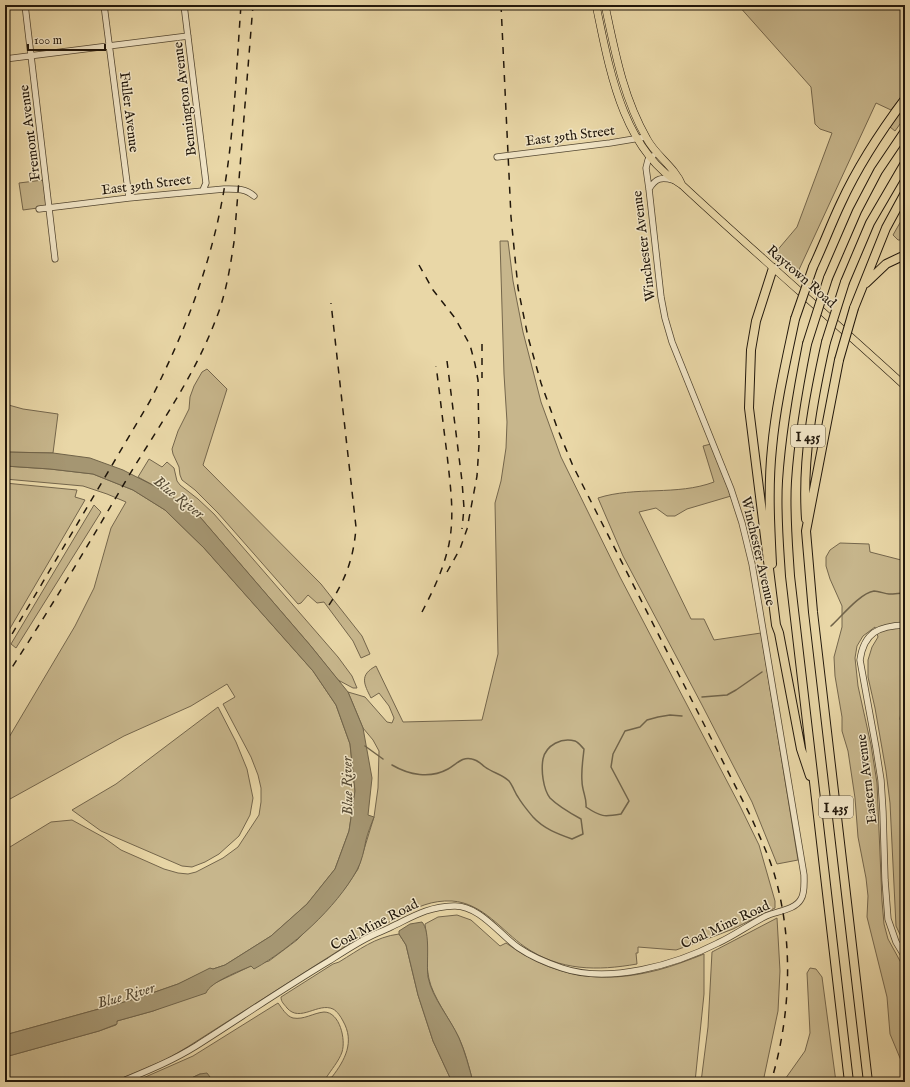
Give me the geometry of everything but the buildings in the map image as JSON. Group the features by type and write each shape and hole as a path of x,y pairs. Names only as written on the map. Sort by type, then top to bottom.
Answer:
{"highway":[{"path":"779,633 780,624 772,564 770,505 772,449 778,399 796,319 813,267 841,202 863,162 905,99"},
{"name":"I 435","path":"849,1082 790,576 786,523 787,480 796,396 807,344 828,278 857,211 878,171 905,131"},
{"name":"I 435","path":"868,1082 813,612 804,494 814,392 826,342 845,282 870,223 892,183 905,164"},
{"path":"806,531 839,360 854,308 886,228 903,196"},
{"path":"863,287 886,264 905,255"},
{"path":"773,268 756,321 751,350 749,408 776,624 801,749 815,790"}],"main road":[{"name":"Raytown Road","path":"596,5 610,72 617,93 637,138 673,180 682,185 905,386"},
{"name":"Raytown Road","path":"605,5 623,86 634,113 646,137 653,156 679,178 682,185"},
{"path":"603,37 611,36"}],"street":[{"name":"Fremont Avenue","path":"25,5 55,258"},
{"name":"Fuller Avenue","path":"104,5 129,198"},
{"name":"Bennington Avenue","path":"184,5 206,183 203,190"},
{"path":"5,59 188,36"},
{"name":"East 39th Street","path":"497,157 646,137"},
{"name":"Winchester Avenue","path":"653,156 646,168 661,297 665,318 672,342 731,489 742,523 752,564 804,876 802,897"},
{"path":"649,189 653,182 658,179 664,178 673,180"},
{"name":"East 39th Street","path":"39,209 203,190 239,189 254,196"},
{"name":"Eastern Avenue","path":"905,625 883,628 872,633 862,648 860,660 881,780 888,919 896,942 905,957"},
{"name":"Coal Mine Road","path":"121,1082 164,1064 194,1047 293,982 373,935 418,913 432,908 456,906 471,909 480,914 506,938 540,960 575,972 604,974 650,968 718,944 767,916 793,907 802,897"}],"shaded area":[{"path":"738,5 902,5 905,27 905,92 891,110 876,103 797,274 775,253 797,227 832,133 820,129 815,124 811,87"},
{"path":"905,106 905,117 895,131 890,127"},
{"path":"43,180 47,204 45,207 23,210 19,183"},
{"path":"905,214 905,240 898,240 893,235"},
{"path":"500,241 508,241 513,281 523,332 541,402 561,457 620,577 759,845 775,901 775,908 733,929 676,950 638,947 638,953 636,953 637,964 608,968 593,968 565,965 538,955 517,941 483,912 473,907 452,901 431,903 412,910 382,925 375,926 373,930 169,1058 113,1082 5,1082 5,1057 99,1031 116,1025 117,1021 153,1011 207,989 215,983 251,966 269,961 297,940 320,917 346,887 358,869 374,817 378,788 379,751 373,740 363,728 348,692 365,697 387,722 392,723 394,718 389,706 379,693 371,698 366,688 364,680 365,676 371,669 376,666 403,722 482,720 498,654 495,503 501,481 506,448 507,422"},
{"path":"207,369 227,389 203,465 321,584 362,636 370,654 361,658 353,641 324,602 317,603 308,595 301,603 298,604 218,513 195,490 182,480 172,449 178,431 189,409 190,397 194,386 202,372"},
{"path":"5,404 23,409 58,414 53,453 5,452"},
{"path":"711,444 731,496 687,509 675,516 667,516 656,508 639,512 691,619 704,619 714,640 761,633 798,860 777,864 752,802 623,556 598,498 627,492 685,489 714,482 703,446"},
{"name":"Blue River","path":"5,452 53,453 90,458 123,470 166,492 200,517 310,645 348,692 363,728 372,778 368,815 374,817 357,870 337,899 312,926 283,950 268,960 254,969 251,966 226,977 213,985 206,993 153,1011 117,1021 117,1024 99,1031 5,1057 5,1035 135,999 178,984 210,968 213,969 225,965 271,936 307,904 335,869 349,831 355,791 350,744 336,705 313,671 204,548 165,510 133,490 93,474 5,466"},
{"path":"149,459 162,467 167,462 174,468 177,481 180,485 214,514 338,657 352,676 357,688 353,688 338,680 310,645 200,517 166,492 138,477"},
{"path":"5,466 93,474 133,490 165,510 204,548 313,671 336,705 350,744 355,791 349,831 335,869 307,904 271,936 225,965 210,969 178,984 135,999 5,1035 5,850 51,822 72,820 103,837 121,850 164,869 188,874 196,872 223,858 238,847 259,815 261,788 251,757 223,704 235,697 227,684 191,706 124,736 10,799 5,800 5,744 75,626 94,588 111,528 126,502 83,486 5,479"},
{"path":"5,483 77,490 75,497 85,500 5,637"},
{"path":"94,505 101,512 16,648 11,644"},
{"path":"840,543 869,544 870,552 905,561 905,680 900,719 905,733 905,945 896,926 890,803 875,708 868,677 868,660 872,647 878,637 875,627 863,636 857,646 855,658 858,686 871,745 877,783 884,924 888,939 905,970 905,1070 890,1034 887,997 867,917 868,896 866,878 858,837 855,798 848,751 842,731 842,717 835,676 834,657 842,627 842,606 830,579 826,566 826,557 830,550"},
{"path":"218,707 236,742 247,769 253,798 250,815 239,836 219,854 192,867 182,866 101,831 72,810 116,784"},
{"path":"457,915 471,920 500,946 506,943 524,955 542,964 578,975 617,977 637,975 681,963 704,954 704,994 695,1082 473,1082 467,1059 460,1041 431,986 427,965 425,924 438,917"},
{"path":"777,918 780,971 778,1011 763,1082 701,1082 708,1027 712,952"},
{"path":"422,922 425,927 427,940 428,977 430,985 433,993 459,1038 473,1082 452,1082 433,1041 418,995 406,945 399,934 399,931 410,924"},
{"path":"399,934 406,945 418,995 433,1041 452,1082 209,1082 210,1077 200,1074 183,1082 134,1082 193,1056 278,1003 286,1014 293,1018 301,1018 324,1012 330,1013 338,1021 342,1034 343,1047 339,1059 326,1078 332,1077 341,1064 347,1050 347,1029 341,1018 333,1009 327,1008 321,1008 298,1014 292,1012 283,1003 281,997 333,964 375,941"},
{"path":"810,968 816,969 822,977 836,1082 783,1082 805,1051 810,1033 807,973"},
{"path":"207,1073 210,1077 209,1082 183,1082 200,1074"}],"waterway":[{"path":"831,626 851,606 869,593 874,591 889,594 905,593"},
{"path":"702,697 727,695 762,672"},
{"path":"392,765 405,771 427,775 441,772 459,761 468,758 476,760 509,781 521,802 537,821 551,831 572,839 583,834 581,819 557,804 548,794 544,785 542,768 543,759 547,750 555,743 560,741 570,740 578,743 584,749 582,777 586,807 595,813 603,815 610,816 621,814 629,801 611,767 613,754 625,731 640,727 647,720 658,717 670,715 682,716"},
{"path":"365,746 383,759"}],"railway":[{"path":"5,646 150,401 182,332 200,284 208,260 225,186 234,108 241,5"},
{"path":"5,678 52,604 176,400 198,360 219,310 227,281 234,242 253,5"},
{"path":"501,5 511,217 518,288 528,337 541,383 573,466 751,817 774,873 785,925 788,978 783,1031 771,1082"},
{"path":"419,265 433,290 455,318 470,345 478,380 479,445 477,476 467,529 460,549 447,572"},
{"path":"329,605 348,568 356,527 331,303"},
{"path":"482,344 482,378"},
{"path":"447,361 462,481 464,508 462,529"},
{"path":"422,612 441,571 449,544 452,522 447,454 436,366"}]}
